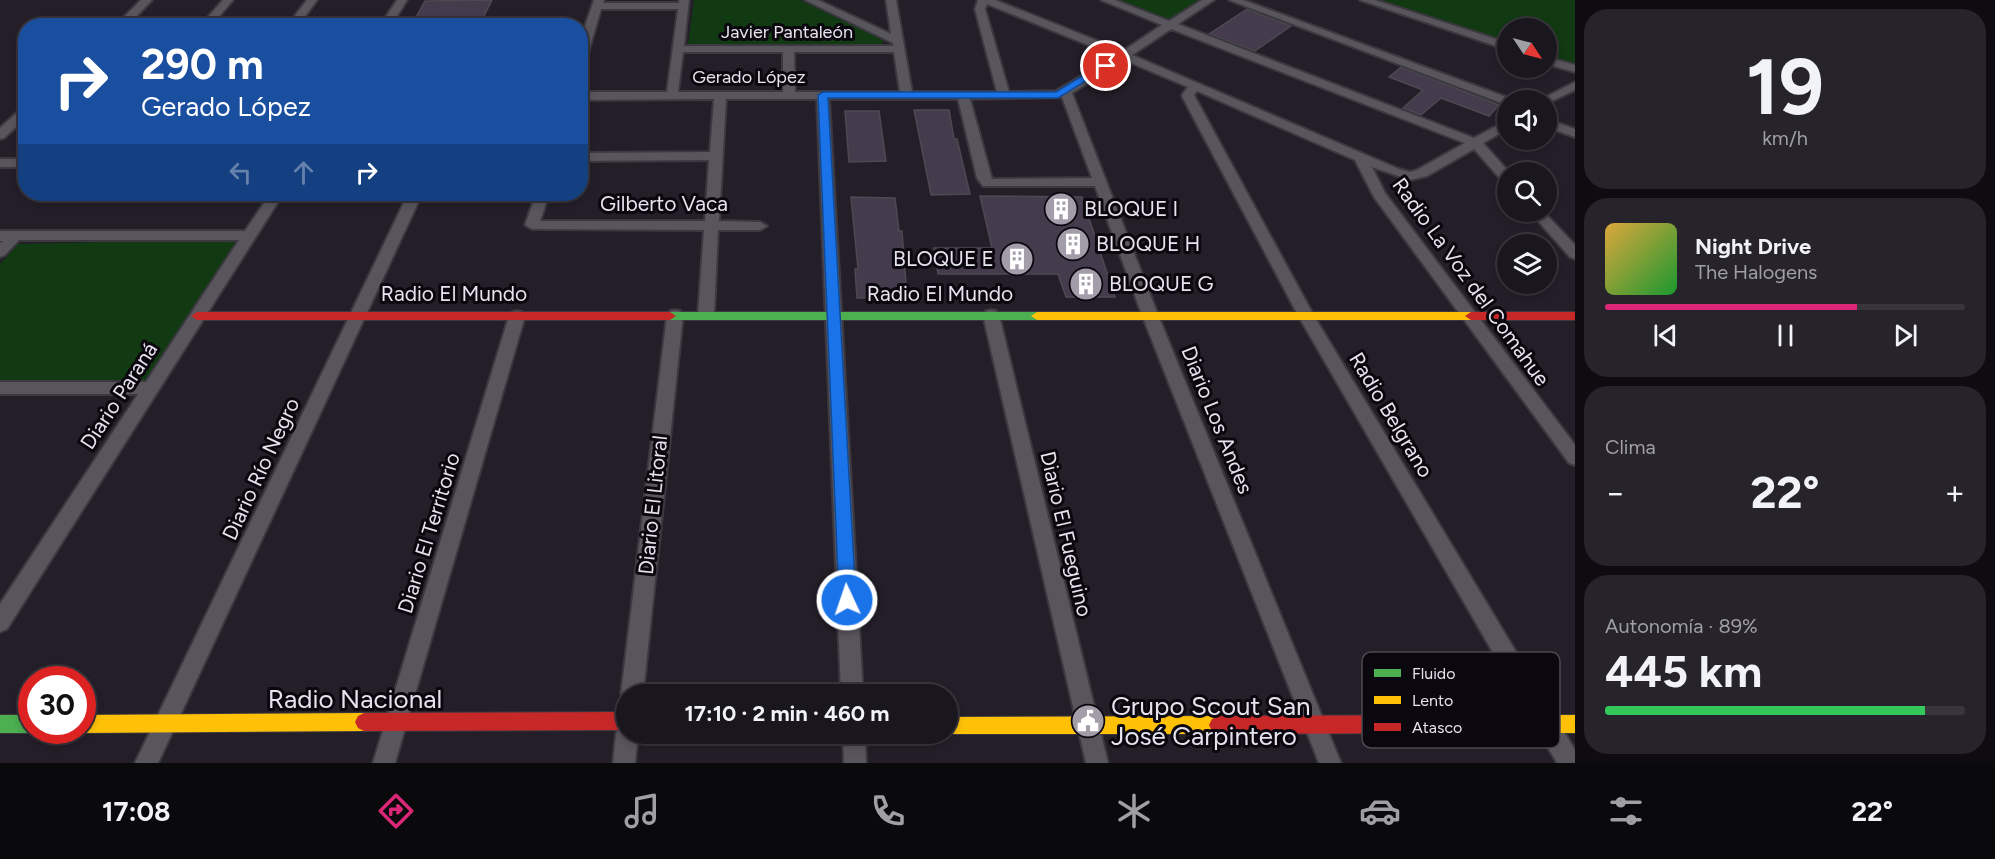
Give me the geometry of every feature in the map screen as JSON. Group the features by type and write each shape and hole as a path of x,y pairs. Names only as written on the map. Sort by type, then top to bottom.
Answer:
{"street":[{"path":"128,18 147,0"},
{"path":"212,18 228,0"},
{"path":"298,18 312,0"},
{"path":"390,18 402,0"},
{"path":"810,0 897,45"},
{"path":"891,0 907,96"},
{"path":"1004,95 980,9 984,0 1123,55 1360,157 1410,176 1422,173 1497,131"},
{"path":"1106,0 1476,143 1497,167"},
{"name":"Gerado López","path":"588,96 1058,95 1209,0"},
{"path":"1234,0 1497,96"},
{"path":"1365,0 1497,43"},
{"path":"588,35 598,3 683,3 672,95"},
{"name":"Javier Pantaleón","path":"677,49 788,49 897,45"},
{"path":"788,49 789,95"},
{"path":"1557,63 1575,69"},
{"path":"1557,94 1575,85"},
{"name":"Radio Belgrano","path":"1194,86 1188,95 1189,98 1307,317 1505,652"},
{"name":"Diario Los Andes","path":"1066,91 1150,315 1330,763"},
{"path":"706,315 720,95"},
{"path":"823,95 852,684"},
{"path":"963,96 984,178 988,183 1100,182"},
{"path":"0,135 18,118"},
{"path":"1557,127 1575,134"},
{"path":"588,157 716,156"},
{"name":"Radio La Voz del Comahue","path":"1360,157 1379,194 1575,458"},
{"path":"0,163 18,163"},
{"name":"Diario Paraná","path":"0,622 272,201"},
{"name":"Diario Río Negro","path":"146,763 412,201"},
{"name":"Gilberto Vaca","path":"540,201 532,225 760,226"},
{"path":"1546,222 1575,254"},
{"path":"0,236 250,235"},
{"path":"0,252 15,236"},
{"name":"Diario El Litoral","path":"633,684 675,315"},
{"name":"Diario El Fueguino","path":"991,315 1097,763"},
{"name":"Radio El Mundo","path":"197,316 1575,316"},
{"name":"Diario El Territorio","path":"384,763 517,316"},
{"path":"0,388 152,388"},
{"name":"Radio Nacional","path":"96,724 616,721"},
{"path":"958,726 1362,723"},
{"path":"0,724 18,724"},
{"path":"624,763 626,744"},
{"path":"854,744 855,763"},
{"name":"Radio Belgrano","path":"1560,745 1570,763"}],"green space":[{"path":"694,0 800,0 883,39 883,46 688,45"},
{"path":"1102,0 1208,0 1168,26"},
{"path":"1366,0 1575,0 1575,69 1557,63 1557,18 1497,18 1497,43"},
{"path":"238,239 149,380 0,380 0,264 18,244"}],"building":[{"path":"492,0 483,18 416,18 425,1"},
{"path":"1247,9 1291,26 1255,51 1209,34"},
{"path":"1401,67 1497,104 1497,107 1489,116 1441,98 1421,115 1403,108 1423,90 1389,77"},
{"path":"914,110 949,110 954,139 957,139 970,194 931,195"},
{"path":"845,111 879,111 886,161 849,162"},
{"path":"980,196 1082,197 1115,297 1066,297 1058,274 938,274 934,248 992,248"},
{"path":"851,197 895,198 899,231 902,231 907,297 857,298 855,269 858,269"}],"traffic: fast":[{"path":"670,316 1037,316"},
{"path":"0,724 18,724"}],"traffic: slow":[{"path":"1037,316 1471,316"},
{"path":"96,724 364,722"},
{"path":"1560,724 1575,724"},
{"path":"958,726 1218,725"}],"traffic: jam":[{"path":"197,316 670,316"},
{"path":"1471,316 1575,316"},
{"path":"364,722 616,721"},
{"path":"1218,725 1362,724"}],"place":[{"name":"BLOQUE I","path":"1061,209"},
{"name":"BLOQUE H","path":"1073,244"},
{"name":"BLOQUE E","path":"1017,259"},
{"name":"BLOQUE G","path":"1086,284"},
{"name":"Grupo Scout San José Carpintero","path":"1088,721"}],"route":[{"path":"847,600 823,95 1058,95 1106,66"}]}
